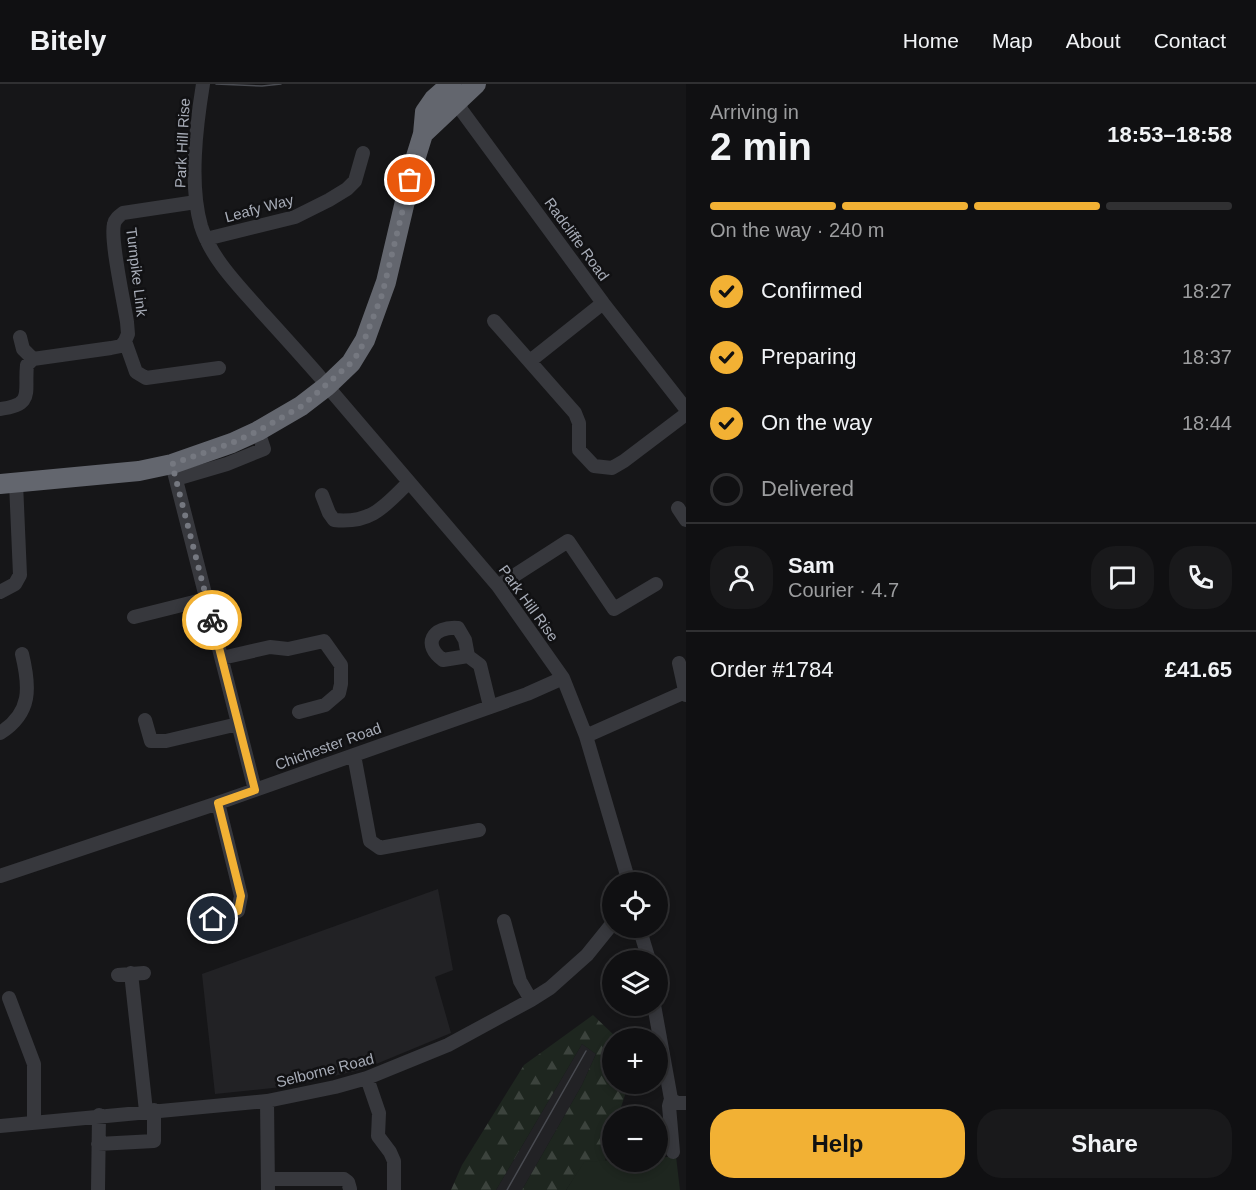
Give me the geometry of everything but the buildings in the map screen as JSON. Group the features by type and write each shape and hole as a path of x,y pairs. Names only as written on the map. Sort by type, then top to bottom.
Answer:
{"highway":[{"path":"100,473 195,448 237,432 281,408 351,363 360,351 386,282 423,134 424,115 427,108 451,92 476,84"},
{"path":"8,483 100,473 174,471 258,431 302,406 323,382"}],"street":[{"name":"Park Hill Rise","path":"203,84 195,174 196,202 206,239 230,275 498,586 563,678 586,736 626,872"},
{"name":"Radcliffe Road","path":"451,92 462,111 603,303 686,410"},
{"name":"Leafy Way","path":"206,239 283,221 304,213 352,185 363,153"},
{"name":"Turnpike Link","path":"196,202 123,213 116,218 114,238 128,334 125,341 136,372 146,378 219,368"},
{"path":"530,361 603,303"},
{"path":"494,321 575,412 579,423 579,450 594,466 612,468 686,414"},
{"path":"20,337 23,349 33,359"},
{"path":"0,409 15,407 23,401 26,393 27,365 33,359 111,348 125,341"},
{"path":"174,471 255,790"},
{"path":"0,592 15,584 20,575 8,483"},
{"path":"322,495 328,513 334,520 352,520 377,513 408,483"},
{"path":"678,508 686,520"},
{"path":"498,586 568,541 614,609 656,584"},
{"path":"134,617 206,599"},
{"path":"222,658 270,648 288,649 324,641 341,665 339,693 325,705 299,712"},
{"path":"0,733 12,726 26,701 27,678 22,654"},
{"path":"468,656 480,665 490,706"},
{"path":"586,736 685,694 679,663"},
{"name":"Chichester Road","path":"0,876 255,790 527,694 563,678"},
{"path":"145,720 151,741 166,741 238,724"},
{"path":"354,755 370,841 380,848 479,830"},
{"path":"213,919 238,911 241,896 218,803"},
{"path":"504,921 520,981 531,1000"},
{"name":"Selborne Road","path":"0,1126 267,1101 324,1090 367,1077 448,1045 531,1000 550,988 587,955 602,936"},
{"path":"98,1144 154,1141 131,974"},
{"path":"9,998 34,1064 34,1123"},
{"path":"656,1016 671,1099 669,1106 673,1152"},
{"path":"367,1077 379,1113 378,1136 394,1161 394,1190"},
{"path":"671,1099 677,1103 686,1103"},
{"path":"267,1101 268,1184 344,1179 348,1182 350,1189"},
{"path":"98,1190 99,1115"}],"shaded area":[{"path":"438,889 453,970 435,977 451,1033 364,1069 291,1086 215,1094 202,974"},
{"path":"582,1044 596,1054 582,1085 522,1190 496,1190"}],"green space":[{"path":"593,1015 607,1028 602,1028 602,1094 625,1094 621,1106 602,1106 602,1161 584,1163 566,1190 522,1190 582,1085 596,1054 582,1044 496,1190 451,1190 462,1165 524,1065"},
{"path":"676,1156 680,1190 566,1190 584,1162 602,1161 602,1172 668,1172 668,1157"}],"tram line":[{"path":"216,84 262,86 281,84"},
{"path":"507,1190 586,1051"}],"way so far":[{"path":"212,620 172,464 205,454 258,431 302,406 351,363 360,351 378,308 391,264 410,180"}],"route":[{"path":"212,620 255,790 218,803 241,896 238,911 213,919"}]}
